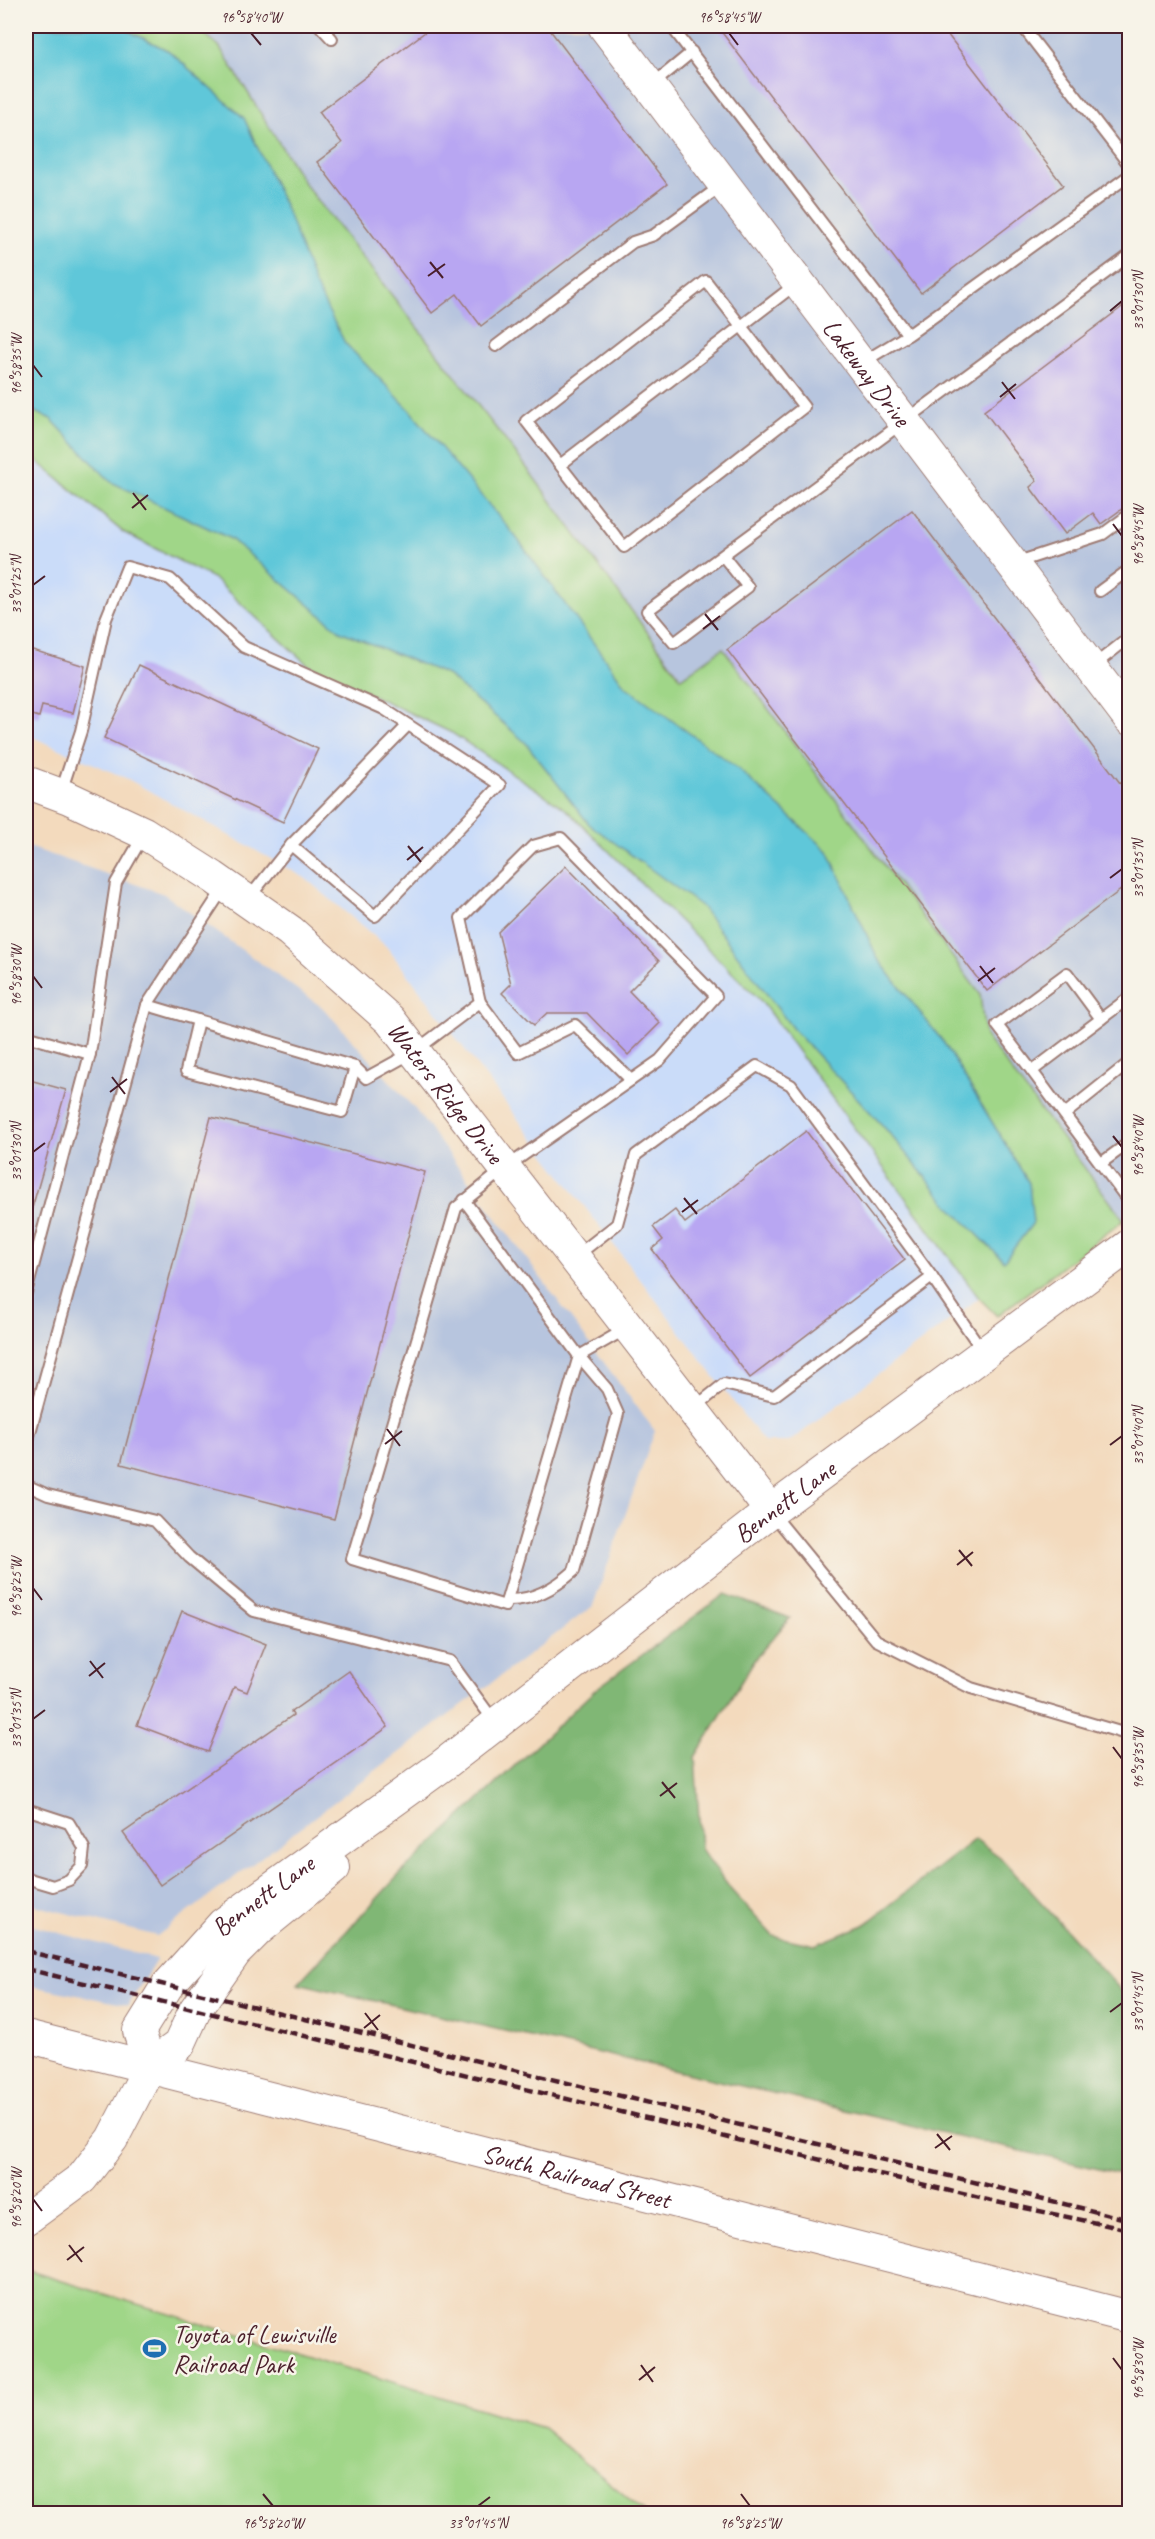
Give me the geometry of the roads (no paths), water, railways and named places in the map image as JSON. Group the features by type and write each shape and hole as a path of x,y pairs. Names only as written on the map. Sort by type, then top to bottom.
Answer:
{"street":[{"name":"Lakeway Drive","path":"604,26 1130,719"},
{"name":"Waters Ridge Drive","path":"26,782 144,833 236,893 290,931 340,973 390,1020 771,1511"},
{"name":"Bennett Lane","path":"26,2219 82,2178 112,2139 150,2066 179,2045 195,2010 236,1953 259,1929 362,1846 443,1765 771,1511 1130,1245"},
{"name":"South Railroad Street","path":"26,2036 1130,2317"}],"lane":[{"path":"320,26 332,39"},
{"path":"672,26 908,335"},
{"path":"1022,26 1130,166"},
{"path":"650,86 692,52"},
{"path":"860,363 908,335 1130,174"},
{"path":"496,346 633,243 654,236 724,184"},
{"path":"723,556 748,587 674,643 647,612 1130,255"},
{"path":"706,281 804,407 624,547 560,465 525,421 706,281"},
{"path":"560,465 798,282"},
{"path":"1012,564 1103,534 1130,514"},
{"path":"60,795 81,731 106,619 127,567 170,579 244,647 384,709 500,785 375,916 291,845"},
{"path":"1100,591 1130,569"},
{"path":"1091,668 1130,637"},
{"path":"26,1447 147,1005 236,893 291,845 408,725"},
{"path":"26,1293 90,1054 116,883 144,833"},
{"path":"628,1327 579,1356 505,1606 352,1558 456,1208 505,1167 660,1060 716,996 561,838 533,846 460,918 480,1002 518,1053 575,1025 631,1080"},
{"path":"1101,1019 1068,973 997,1025 1130,1203"},
{"path":"1032,1071 1130,997"},
{"path":"147,1005 355,1067 366,1078 415,1051 480,1002"},
{"path":"198,1020 186,1071 342,1112 355,1067"},
{"path":"26,1035 90,1054"},
{"path":"1065,1114 1130,1062"},
{"path":"574,1257 617,1224 636,1155 758,1066 791,1085 932,1277 984,1353"},
{"path":"1100,1164 1130,1142"},
{"path":"464,1200 579,1356 608,1389 618,1414 574,1571 560,1583 525,1601 507,1600"},
{"path":"692,1410 724,1384 774,1396 932,1277"},
{"path":"26,1485 48,1495 155,1521 189,1557 254,1611 450,1661 496,1724"},
{"path":"771,1511 876,1640 971,1688 1130,1735"},
{"path":"26,1809 69,1823 84,1848 82,1866 69,1880 52,1886 26,1878"}],"water":[{"path":"26,26 119,26 169,51 244,118 290,218 315,285 345,343 408,408 516,537 625,686 737,768 828,851 878,959 944,1043 1029,1183 1033,1223 1004,1261 952,1209 884,1127 793,1029 701,906 589,824 525,742 447,675 340,631 231,539 111,482 51,419 26,408"}],"railway":[{"path":"26,1951 1130,2220"},
{"path":"26,1969 996,2202 1130,2230"}],"place":[{"name":"Toyota of Lewisville Railroad Park","path":"155,2349"}]}
